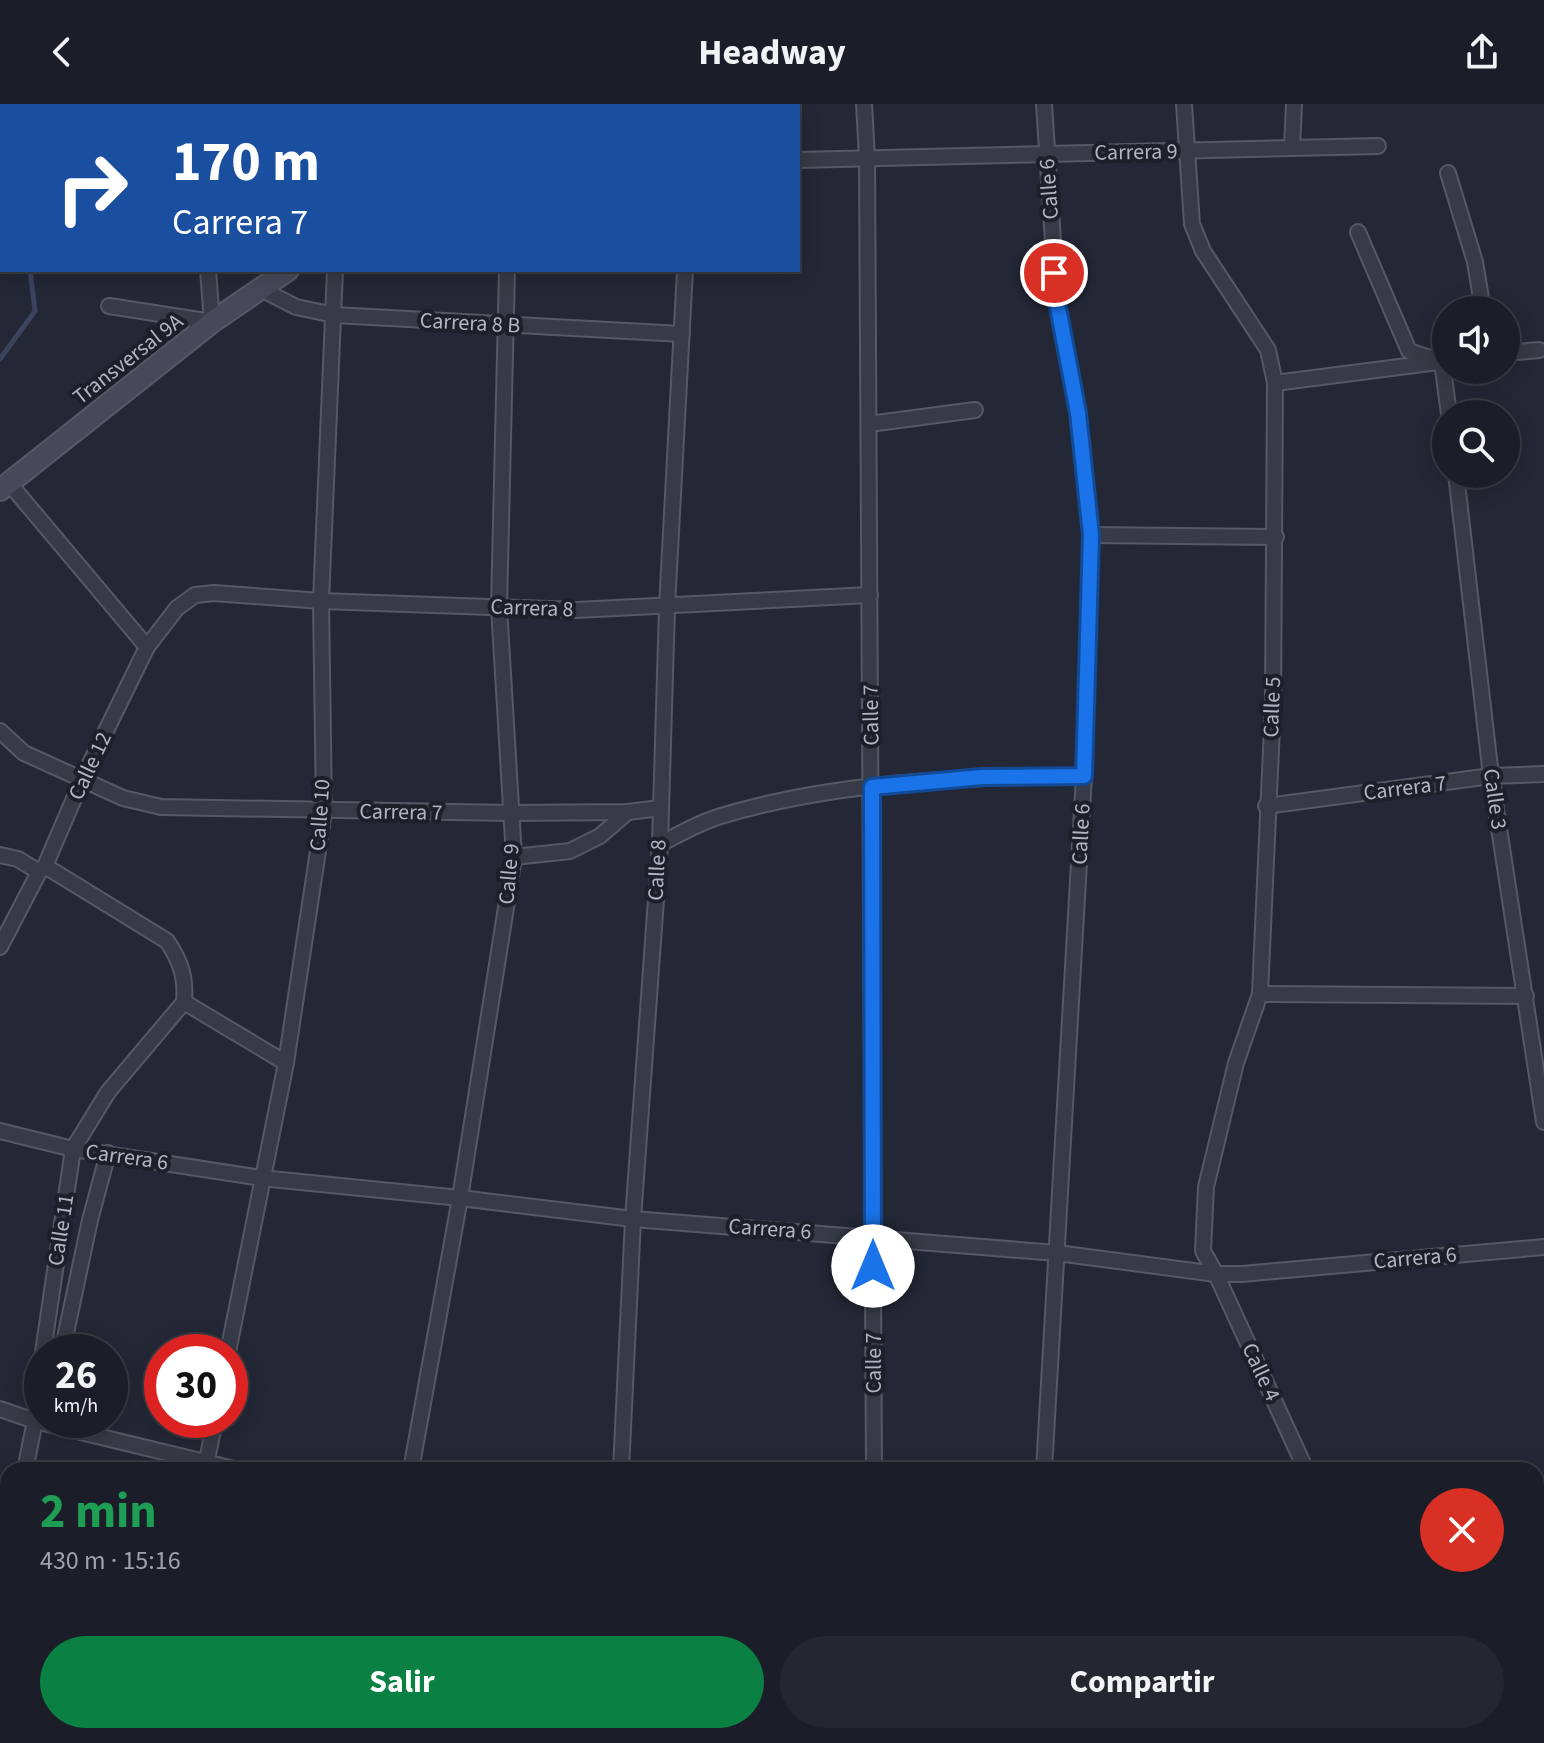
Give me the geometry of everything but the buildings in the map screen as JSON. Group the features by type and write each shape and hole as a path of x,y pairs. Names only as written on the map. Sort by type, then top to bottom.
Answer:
{"main road":[{"name":"Transversal 9A","path":"5,486 212,322 286,272"}],"street":[{"name":"Calle 7","path":"864,104 872,787 874,1462"},
{"name":"Calle 6","path":"1044,104 1057,302 1078,413 1091,535 1084,776 1044,1462"},
{"name":"Calle 5","path":"1184,104 1192,224 1203,251 1268,350 1275,383 1273,705 1266,806 1260,994 1236,1063 1206,1187 1203,1251 1216,1274"},
{"path":"1292,148 1294,104"},
{"name":"Carrera 9","path":"800,160 1378,146"},
{"path":"1448,173 1475,262 1481,296"},
{"path":"1358,232 1409,351 1432,358"},
{"path":"109,306 212,322 208,272"},
{"name":"Calle 10","path":"231,1334 286,1063 324,811 321,601 335,272"},
{"name":"Calle 9","path":"412,1462 460,1198 514,857 499,607 507,272"},
{"name":"Calle 8","path":"621,1462 633,1219 660,844 667,607 685,272"},
{"name":"Carrera 8 B","path":"263,290 296,307 334,315 682,334"},
{"path":"1520,352 1539,350"},
{"path":"1275,383 1432,363"},
{"path":"869,424 975,410"},
{"path":"5,486 147,647"},
{"name":"Calle 3","path":"1458,488 1491,776 1544,1122"},
{"path":"1091,535 1276,537"},
{"name":"Carrera 8","path":"195,595 214,593 321,601 576,610 870,595"},
{"name":"Calle 12","path":"0,947 42,869 147,647 177,608 195,595"},
{"name":"Carrera 7","path":"0,731 24,753 123,798 161,807 511,813 628,812 660,808"},
{"name":"Carrera 7","path":"1266,806 1491,776 1544,774"},
{"path":"660,844 718,817 805,794 982,777 1084,776"},
{"path":"514,857 570,851 600,836 628,812"},
{"path":"0,855 42,869 167,941 180,960 186,981 184,1002 286,1063"},
{"path":"1260,994 1526,996"},
{"name":"Calle 11","path":"46,1334 73,1149 108,1092 184,1002"},
{"name":"Carrera 6","path":"0,1131 73,1149 261,1178 633,1219 1057,1253 1216,1274 1544,1247"},
{"name":"Calle 11","path":"66,1334 108,1153"},
{"name":"Calle 4","path":"1216,1274 1302,1462"},
{"path":"0,1409 24,1415"},
{"path":"27,1462 34,1438"},
{"path":"107,1438 189,1462"},
{"path":"207,1462 212,1438"}],"waterway":[{"path":"0,359 35,311 30,272"}],"route":[{"path":"873,1266 872,787 982,777 1084,776 1091,535 1078,413 1054,273"}]}
